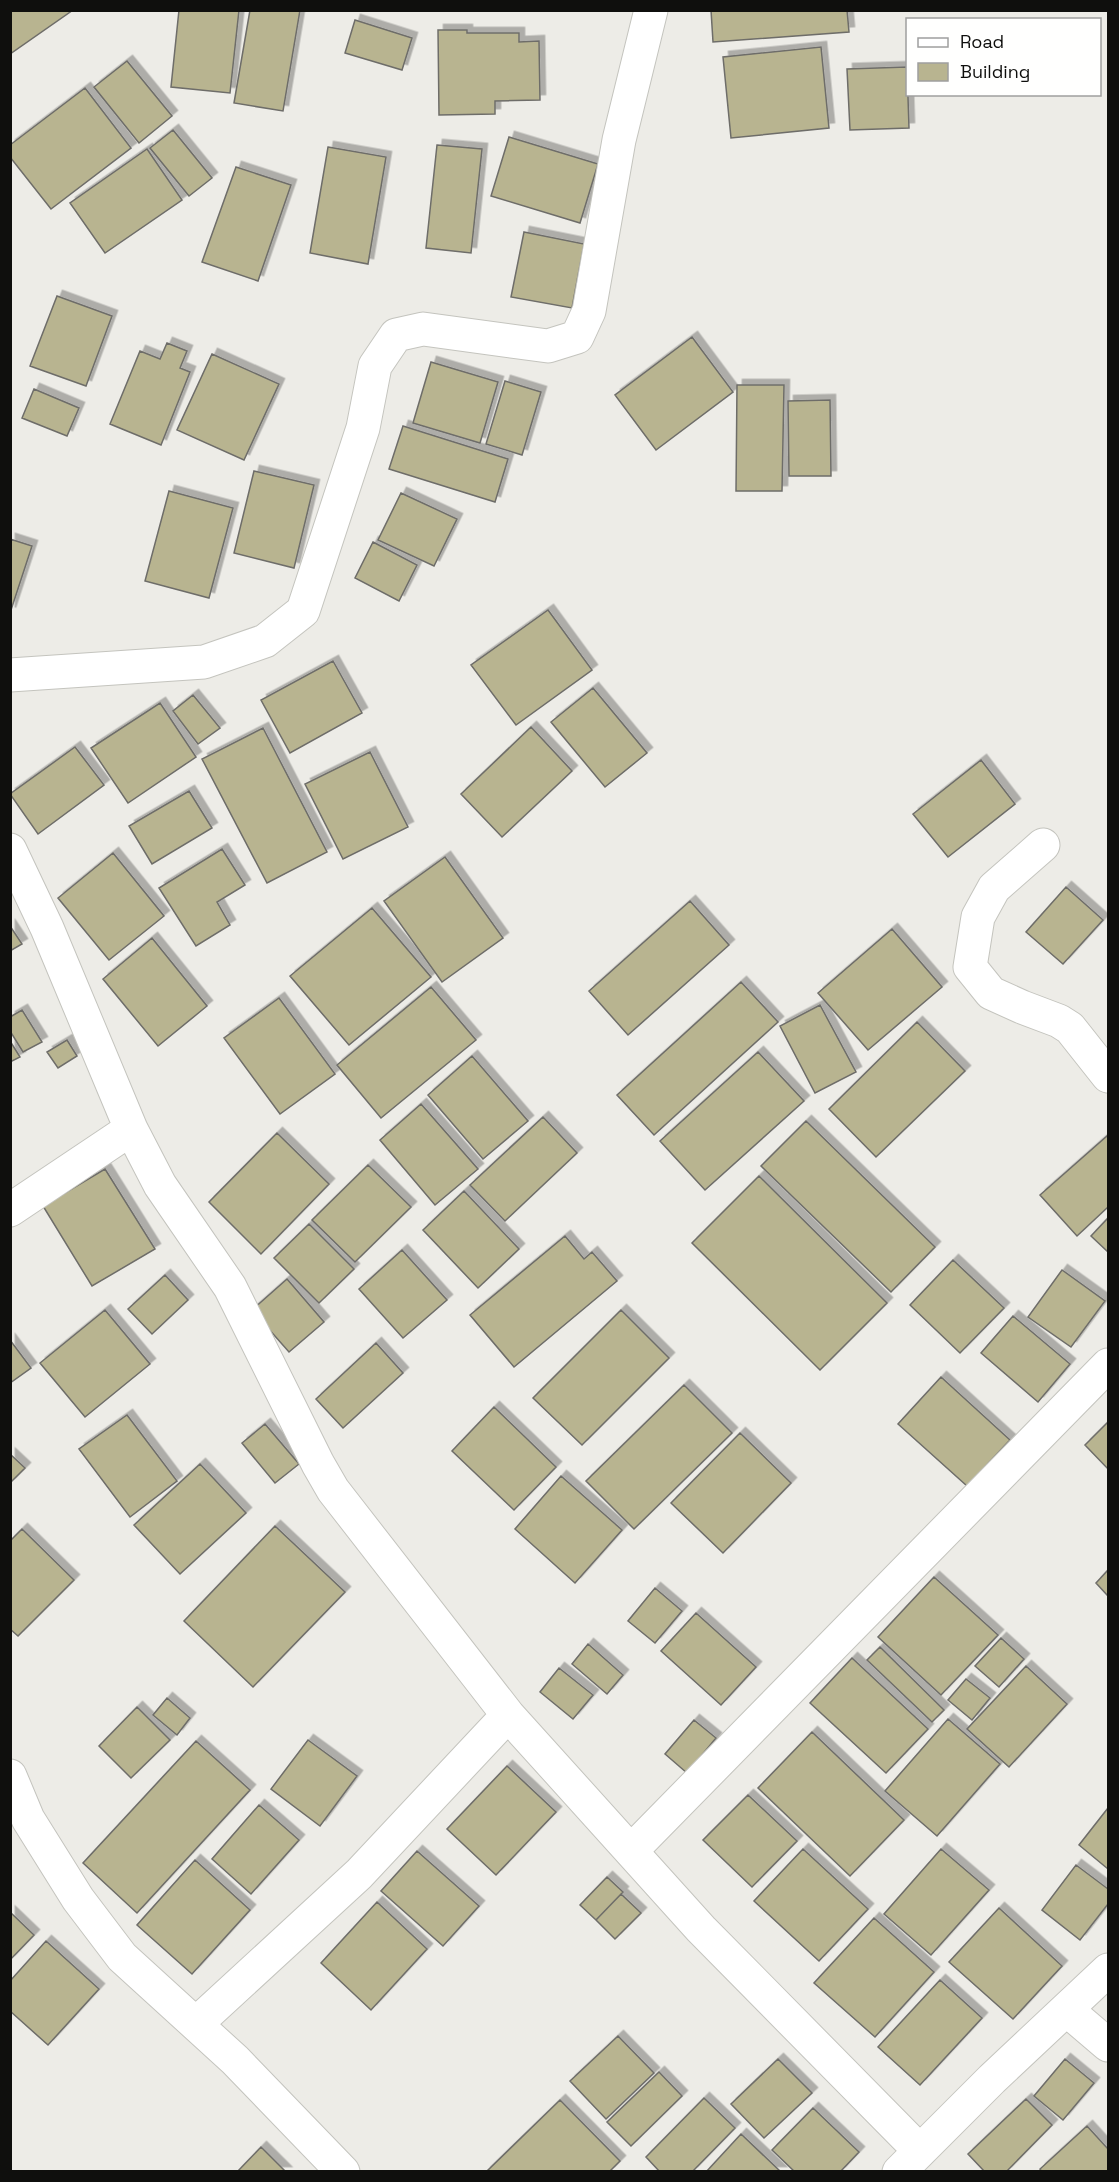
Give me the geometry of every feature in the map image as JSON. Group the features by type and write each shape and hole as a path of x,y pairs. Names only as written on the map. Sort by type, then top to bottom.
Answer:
{"street":[{"path":"10,675 204,662 265,641 303,611 363,428 375,366 396,335 423,329 548,346 577,337 589,311 619,140 651,10"},
{"path":"1043,845 994,888 978,917 970,967 991,993 1059,1021 1070,1028 1108,1076"},
{"path":"10,850 47,928 131,1129 160,1185 230,1287 333,1491 508,1715 632,1850 909,2161 1108,1970"},
{"path":"10,1210 131,1129"},
{"path":"632,1850 1108,1365"},
{"path":"196,2024 359,1874 508,1715"},
{"path":"10,1776 28,1819 84,1908 122,1957 236,2060 344,2172"},
{"path":"1067,2010 1108,2045"}],"building":[{"path":"10,10 73,10 10,54"},
{"path":"179,10 239,10 230,93 171,87"},
{"path":"250,10 300,10 283,111 234,103"},
{"path":"711,10 847,10 849,32 713,42"},
{"path":"355,20 412,38 402,70 345,53"},
{"path":"438,30 467,30 467,33 519,33 519,42 539,41 540,100 495,101 495,114 439,115"},
{"path":"821,47 829,128 731,138 723,57"},
{"path":"127,61 172,116 139,143 94,87"},
{"path":"906,67 909,128 850,130 847,69"},
{"path":"85,88 131,148 51,209 10,157 10,145"},
{"path":"173,130 212,178 189,196 150,148"},
{"path":"509,137 598,164 580,223 491,196"},
{"path":"437,145 482,149 471,253 426,248"},
{"path":"328,147 386,157 368,264 310,253"},
{"path":"147,149 182,200 105,253 70,203"},
{"path":"236,167 291,185 258,281 202,262"},
{"path":"524,232 584,244 572,308 511,297"},
{"path":"57,296 112,316 86,386 30,366"},
{"path":"692,337 733,392 656,450 615,395"},
{"path":"167,343 187,351 180,368 190,372 161,445 110,424 140,351 160,359"},
{"path":"212,354 279,384 244,460 177,430"},
{"path":"431,362 498,382 480,443 413,423"},
{"path":"505,381 541,392 522,455 486,444"},
{"path":"737,385 784,385 782,491 736,491"},
{"path":"34,389 79,408 67,436 22,418"},
{"path":"830,400 831,476 789,476 788,401"},
{"path":"403,426 508,459 495,502 389,469"},
{"path":"254,471 314,485 294,568 234,553"},
{"path":"169,491 233,508 209,598 145,581"},
{"path":"401,493 457,519 434,566 378,540"},
{"path":"10,539 32,546 10,613"},
{"path":"373,542 417,565 399,601 355,578"},
{"path":"548,610 592,670 516,725 471,665"},
{"path":"333,661 362,713 290,753 261,700"},
{"path":"593,688 647,753 605,787 551,722"},
{"path":"193,695 220,728 198,744 173,711"},
{"path":"160,703 196,757 128,803 91,748"},
{"path":"531,727 572,771 502,837 461,794"},
{"path":"263,728 327,852 267,883 202,759"},
{"path":"75,747 104,785 38,834 10,794"},
{"path":"370,752 408,827 343,859 305,784"},
{"path":"981,760 1015,804 948,857 913,814"},
{"path":"189,791 212,828 152,864 129,826"},
{"path":"222,849 245,885 217,902 230,925 196,946 159,888"},
{"path":"113,853 164,916 109,960 58,898"},
{"path":"445,857 503,938 442,982 384,901"},
{"path":"1066,887 1103,920 1063,964 1026,932"},
{"path":"690,901 729,945 628,1035 589,991"},
{"path":"372,908 431,977 349,1045 290,976"},
{"path":"10,926 22,944 10,951"},
{"path":"892,929 942,987 868,1050 818,993"},
{"path":"152,938 207,1006 158,1046 103,979"},
{"path":"741,982 778,1022 654,1135 617,1095"},
{"path":"431,987 476,1040 381,1118 337,1065"},
{"path":"279,998 335,1074 280,1114 224,1038"},
{"path":"820,1005 856,1072 815,1093 780,1026"},
{"path":"22,1010 42,1042 23,1052 10,1031 10,1017"},
{"path":"917,1022 965,1071 876,1157 829,1109"},
{"path":"67,1040 77,1056 58,1068 47,1052"},
{"path":"10,1041 20,1057 10,1062"},
{"path":"758,1052 804,1101 705,1190 660,1141"},
{"path":"472,1056 528,1121 483,1159 428,1095"},
{"path":"421,1104 478,1169 435,1205 380,1140"},
{"path":"543,1117 577,1153 505,1221 470,1185"},
{"path":"806,1121 935,1247 891,1292 761,1166"},
{"path":"277,1133 329,1184 261,1254 209,1202"},
{"path":"1107,1136 1108,1207 1077,1236 1040,1195"},
{"path":"368,1165 411,1207 355,1262 312,1220"},
{"path":"105,1169 155,1249 92,1286 43,1206"},
{"path":"759,1176 887,1303 820,1370 692,1243"},
{"path":"464,1191 519,1249 478,1288 423,1230"},
{"path":"1108,1218 1108,1252 1091,1236"},
{"path":"309,1224 354,1269 319,1303 274,1258"},
{"path":"565,1236 584,1259 592,1252 617,1281 514,1367 470,1315"},
{"path":"402,1250 447,1300 403,1338 359,1289"},
{"path":"953,1260 1004,1308 960,1353 910,1305"},
{"path":"1062,1270 1105,1301 1071,1347 1028,1317"},
{"path":"165,1275 188,1300 152,1334 128,1309"},
{"path":"287,1279 324,1322 289,1352 252,1310"},
{"path":"105,1310 150,1364 85,1417 40,1363"},
{"path":"621,1310 669,1358 582,1445 533,1398"},
{"path":"1013,1316 1070,1364 1038,1402 981,1353"},
{"path":"10,1340 31,1368 10,1383"},
{"path":"376,1343 403,1373 343,1428 316,1399"},
{"path":"941,1377 1010,1440 967,1486 898,1424"},
{"path":"684,1385 732,1433 634,1529 586,1481"},
{"path":"494,1407 556,1467 514,1510 452,1451"},
{"path":"127,1415 177,1481 130,1517 79,1449"},
{"path":"1108,1422 1108,1469 1085,1445"},
{"path":"265,1424 299,1464 275,1483 242,1443"},
{"path":"740,1433 791,1483 723,1553 671,1503"},
{"path":"10,1454 25,1468 10,1483"},
{"path":"200,1464 246,1513 180,1574 134,1525"},
{"path":"561,1476 622,1530 575,1583 515,1529"},
{"path":"275,1526 345,1592 253,1687 184,1621"},
{"path":"22,1529 74,1580 18,1636 10,1629 10,1541"},
{"path":"1108,1570 1108,1596 1096,1583"},
{"path":"934,1577 998,1635 941,1695 878,1637"},
{"path":"655,1588 682,1611 655,1643 628,1621"},
{"path":"696,1613 756,1667 721,1705 661,1651"},
{"path":"1001,1638 1024,1659 999,1687 975,1666"},
{"path":"588,1644 623,1675 607,1694 572,1664"},
{"path":"880,1647 944,1710 932,1722 867,1660"},
{"path":"852,1658 928,1729 886,1773 810,1703"},
{"path":"1026,1666 1067,1704 1009,1767 967,1729"},
{"path":"559,1668 593,1695 573,1719 540,1692"},
{"path":"966,1679 990,1698 972,1720 948,1700"},
{"path":"167,1698 190,1718 177,1735 153,1715"},
{"path":"137,1707 170,1740 131,1778 99,1746"},
{"path":"948,1719 1000,1764 937,1836 885,1791"},
{"path":"694,1720 716,1738 687,1773 665,1754"},
{"path":"812,1732 904,1820 850,1876 758,1788"},
{"path":"308,1740 357,1776 320,1826 271,1789"},
{"path":"196,1741 250,1790 137,1913 83,1863"},
{"path":"507,1766 556,1812 496,1875 447,1829"},
{"path":"748,1795 797,1841 752,1887 703,1840"},
{"path":"259,1805 299,1840 251,1894 212,1859"},
{"path":"1108,1808 1108,1869 1079,1845"},
{"path":"803,1849 868,1909 819,1961 754,1901"},
{"path":"941,1849 989,1890 931,1955 884,1914"},
{"path":"417,1851 479,1906 443,1946 381,1891"},
{"path":"195,1860 250,1910 192,1974 137,1925"},
{"path":"1076,1865 1108,1889 1108,1904 1080,1940 1042,1910"},
{"path":"607,1877 623,1892 596,1920 580,1905"},
{"path":"621,1894 641,1913 615,1939 596,1920"},
{"path":"377,1902 427,1949 371,2010 321,1963"},
{"path":"999,1908 1062,1966 1013,2019 949,1962"},
{"path":"10,1912 34,1935 10,1960"},
{"path":"874,1918 934,1972 875,2037 814,1983"},
{"path":"46,1941 99,1989 48,2045 10,2011 10,1981"},
{"path":"940,1980 982,2018 920,2085 878,2047"},
{"path":"618,2036 654,2073 606,2119 570,2081"},
{"path":"778,2059 812,2093 764,2138 731,2104"},
{"path":"1065,2059 1094,2083 1063,2120 1034,2096"},
{"path":"659,2072 682,2096 631,2146 607,2122"},
{"path":"704,2098 735,2128 692,2172 660,2172 646,2157"},
{"path":"1026,2099 1052,2125 1006,2172 985,2172 968,2154"},
{"path":"560,2100 620,2161 609,2172 486,2172"},
{"path":"813,2108 859,2152 840,2172 795,2172 772,2150"},
{"path":"1087,2126 1108,2149 1108,2172 1042,2172 1040,2169"},
{"path":"741,2134 781,2172 706,2172"},
{"path":"261,2147 286,2172 237,2172"}]}
